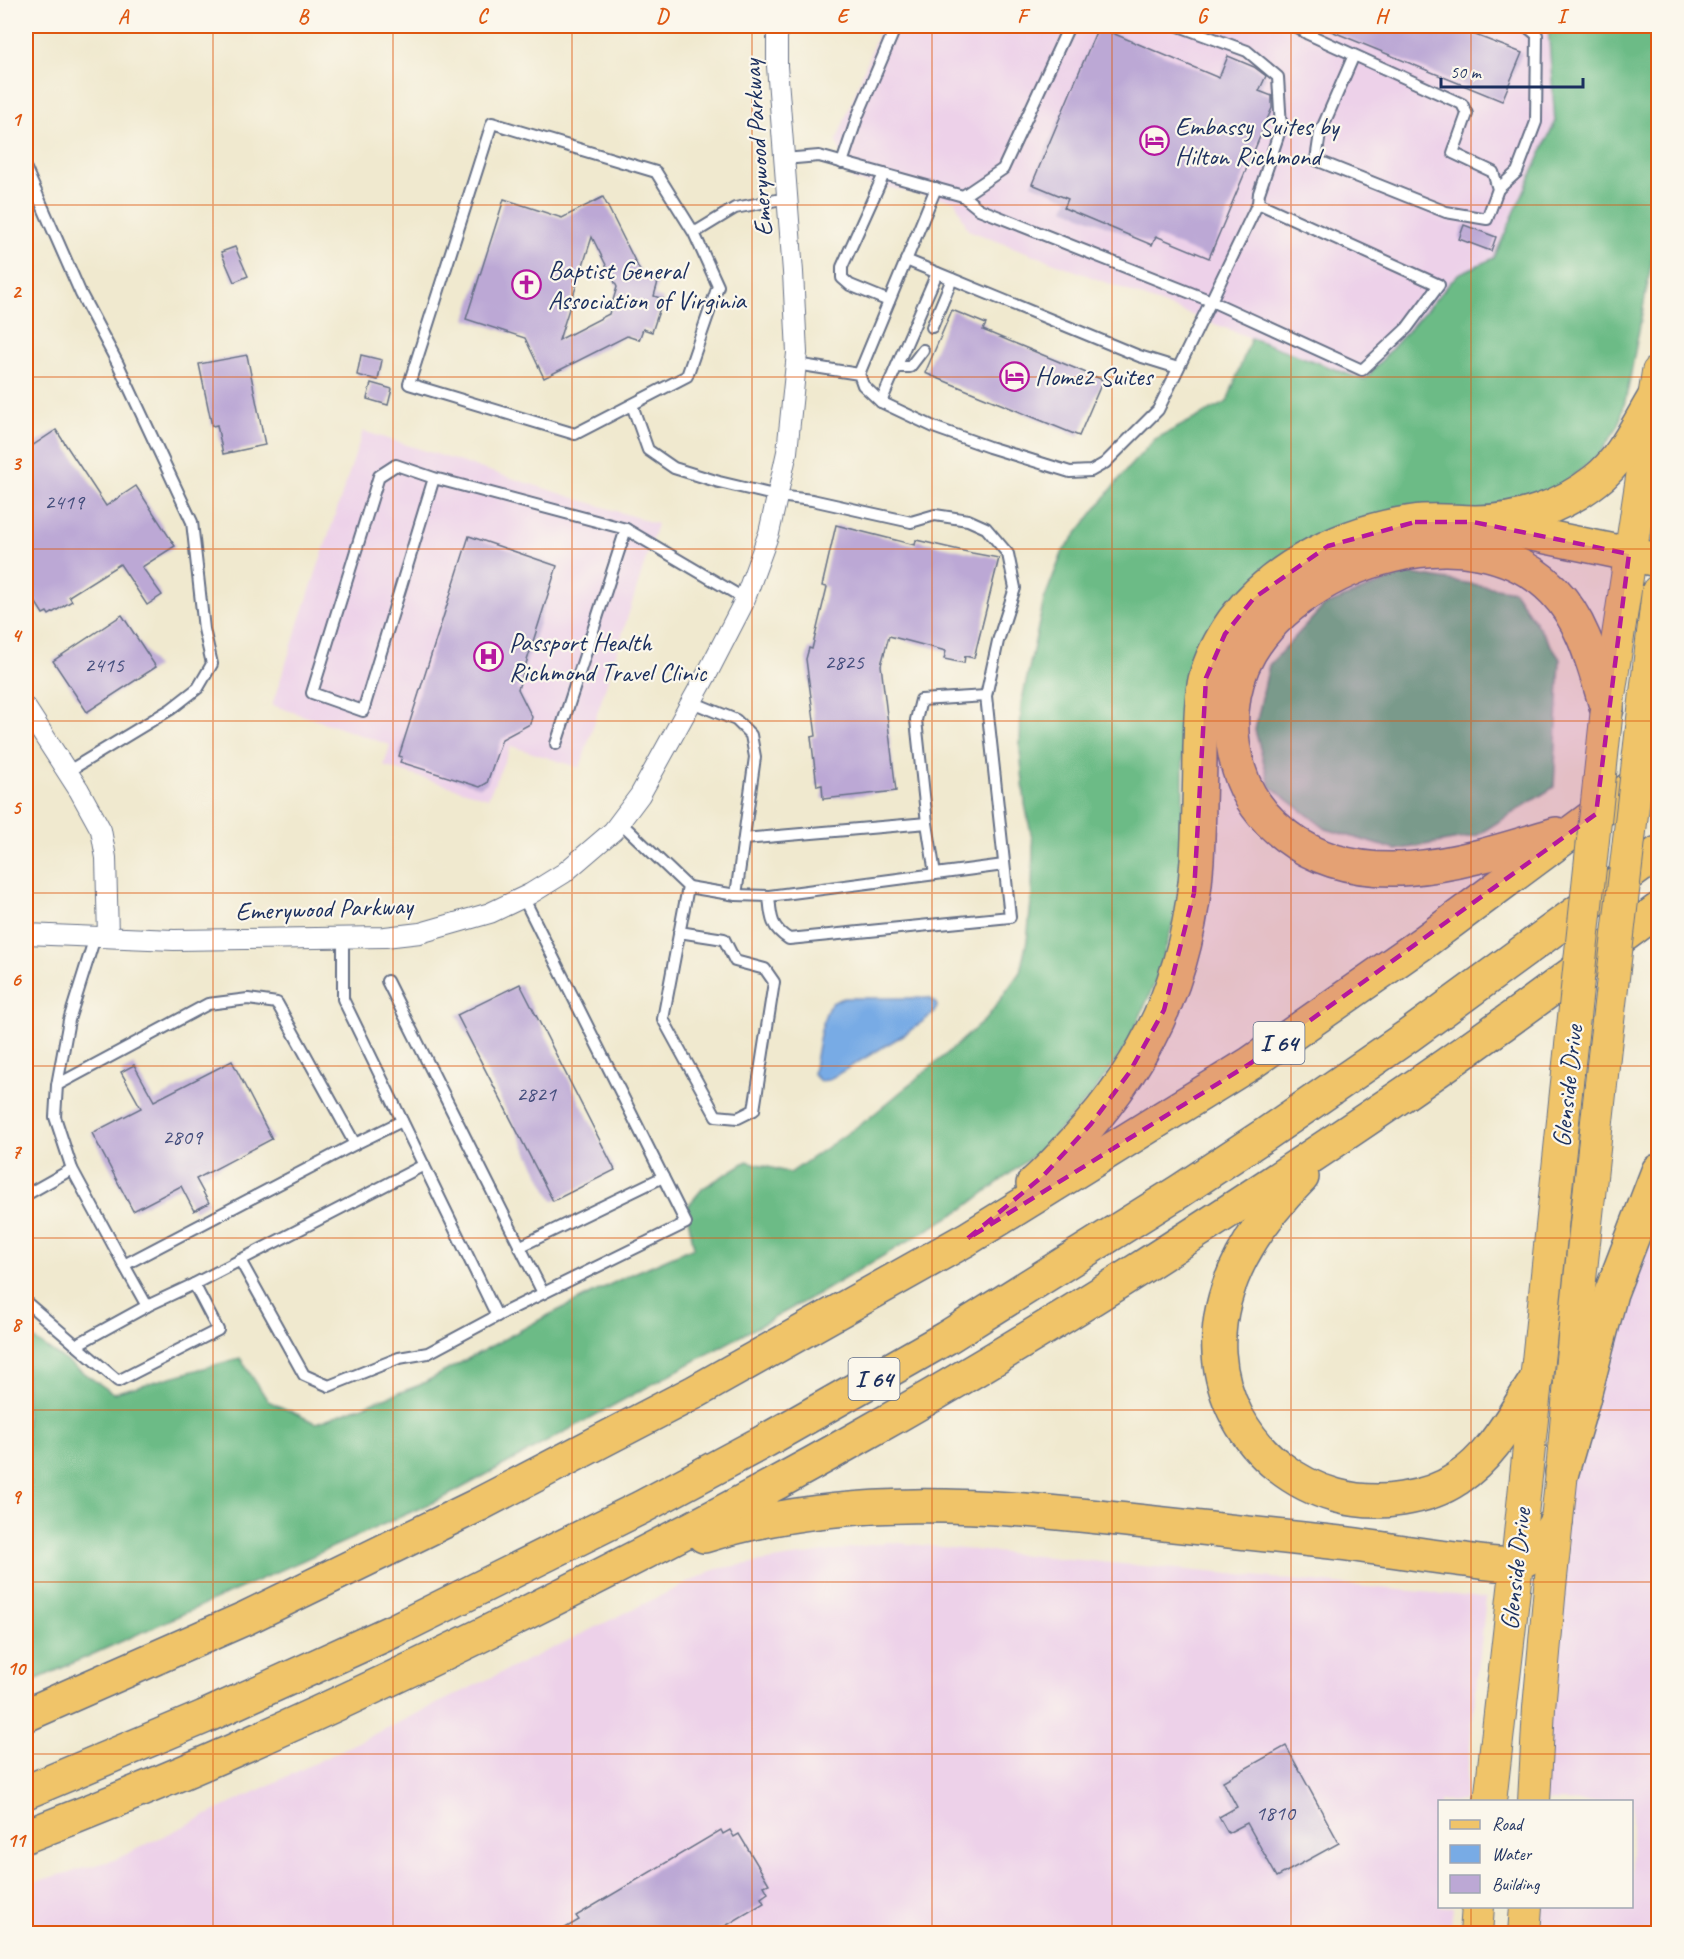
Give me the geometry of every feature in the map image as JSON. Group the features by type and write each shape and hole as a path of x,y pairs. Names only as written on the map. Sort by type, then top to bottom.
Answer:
{"highway":[{"path":"967,1239 1043,1176 1091,1124 1129,1073 1164,1010 1179,966 1194,893 1198,842 1201,702 1206,678 1214,657 1235,619 1280,575 1308,557 1352,537 1386,527 1415,522 1473,522 1507,519 1555,505 1577,493 1598,479 1614,462 1656,385"},
{"path":"1473,522 1644,557"},
{"path":"1578,828 1493,854 1411,869 1381,870 1351,866 1318,856 1297,845 1274,827 1250,796 1241,778 1234,753 1231,720 1238,679 1248,655 1262,633 1283,611 1308,591 1380,559 1431,550 1466,550 1490,554 1514,562 1534,574 1553,590 1576,621 1588,648 1607,709"},
{"name":"I 64","path":"26,1715 246,1618 478,1505 695,1392 967,1239 1199,1097 1251,1062 1424,942 1659,768"},
{"name":"I 64","path":"26,1792 204,1717 393,1631 652,1501 765,1441 946,1338 1180,1191 1266,1134 1408,1036 1659,854"},
{"path":"26,1836 186,1772 460,1646 642,1555 865,1434 1017,1345 1160,1256 1401,1096 1659,910"},
{"path":"1401,1096 1290,1189 1253,1236 1239,1262 1229,1287 1220,1332 1219,1354 1223,1379 1243,1428 1276,1466 1291,1477 1321,1492 1344,1499 1369,1502 1393,1501 1433,1491 1456,1480 1476,1465 1491,1448 1536,1380"},
{"path":"1562,1472 1611,1293 1659,1171"},
{"path":"642,1555 719,1532 781,1518 850,1509 916,1504 985,1506 1041,1511 1361,1546 1438,1557 1517,1563 1536,1551 1556,1522"}],"main road":[{"name":"Glenside Drive","path":"1490,1800 1607,709 1644,557 1656,385"},
{"name":"Glenside Drive","path":"1534,1800 1539,1708 1575,1326 1605,1047 1659,591"},
{"path":"1476,1934 1478,1908"},
{"path":"1524,1934 1526,1908"}],"street":[{"name":"Emerywood Parkway","path":"26,934 174,940 385,937 420,933 490,913 523,897 564,873 593,850 620,822 640,795 692,702 745,599 769,533 789,443 796,364 794,284 777,66 777,26"},
{"path":"26,708 101,830 106,858 101,937"}],"lane":[{"path":"842,163 858,115 896,26"},
{"path":"963,196 1003,169 1069,26"},
{"path":"936,188 859,374 863,385 881,402 936,428 989,447 1070,472 1090,471 1106,464 1158,410 1258,203 1259,193 1281,127 1278,77 1247,51 1179,26"},
{"path":"1295,26 1462,104 1467,114 1453,153 1494,172 1498,189"},
{"path":"1354,55 1320,133 1316,160 1446,212 1487,219 1498,189 1517,172 1536,122 1537,35 1526,26"},
{"path":"492,123 656,172 694,233 718,286 687,376 575,434 409,384 492,123"},
{"path":"784,159 819,156 963,196 979,209 1211,301 1362,370 1407,328 1439,285 1258,203"},
{"path":"26,169 81,294 118,364 192,522 204,629 212,664 198,688 171,709 67,772"},
{"path":"884,174 842,267 842,278 850,285 889,301"},
{"path":"694,233 735,208 788,198"},
{"path":"906,260 1138,356 1178,368"},
{"path":"881,402 937,273"},
{"path":"933,327 952,279"},
{"path":"897,367 910,367 923,350"},
{"path":"796,364 859,374"},
{"path":"632,405 648,450 674,468 719,482 778,496 812,500 911,522 935,515 968,520 986,528 1008,554 1015,588 998,641 986,696 1010,917 789,939 780,933 772,921 769,896"},
{"path":"434,478 363,711 312,693 379,476 396,465 434,478 626,529 745,599"},
{"path":"556,744 626,529"},
{"path":"935,874 916,720 921,700 986,696"},
{"path":"692,702 736,720 751,735 754,757 736,895"},
{"path":"620,822 688,887 736,895 769,896 1004,864"},
{"path":"744,839 927,823"},
{"path":"679,932 724,939 735,961 765,969 774,982 754,1110 738,1118 716,1116 663,1019 679,932 688,887"},
{"path":"240,1260 304,1375 329,1386 399,1358 428,1353 497,1316 686,1223 523,897"},
{"path":"101,937 69,1020 57,1085 55,1117 72,1169 147,1306"},
{"path":"343,938 343,999 497,1316"},
{"path":"387,981 543,1293"},
{"path":"57,1085 208,1004 248,999 277,1003 355,1144"},
{"path":"124,1264 402,1121"},
{"path":"76,1345 147,1306 424,1165"},
{"path":"26,1196 72,1169"},
{"path":"519,1247 663,1177"},
{"path":"26,1302 118,1381 218,1330 194,1284"}],"highlighted area":[{"path":"1415,522 1473,522 1629,554 1596,814 1251,1063 967,1239 1043,1176 1091,1124 1129,1073 1164,1010 1194,893 1206,678 1225,634 1254,598 1328,546"}],"shaded area":[{"path":"881,26 1548,26 1555,122 1494,258 1458,274 1364,381 968,230 955,201 854,181 836,142"},
{"path":"363,431 657,524 580,768 511,746 488,798 384,766 390,745 272,705"},
{"path":"1658,1171 1658,1933 1524,1934 1526,1908 1633,1908 1633,1800 1534,1800 1556,1522"},
{"path":"888,1542 1486,1598 1464,1800 1438,1800 1438,1908 1453,1908 1450,1933 26,1934 26,1884 114,1860 716,1569"}],"green space":[{"path":"1548,26 1658,26 1658,228 1628,389 1619,425 1599,455 1560,486 1527,503 1466,515 1194,673 1183,725 1183,861 1173,923 1157,978 1128,1044 1093,1093 1041,1150 963,1209 825,1290 447,1496 26,1684 26,1334 113,1393 240,1358 268,1401 316,1423 420,1385 543,1318 625,1277 694,1247 686,1208 703,1188 747,1161 790,1173 868,1119 987,1018 1020,972 1027,941 1032,893 1033,844 1025,804 1020,749 1021,705 1044,600 1063,551 1128,468 1155,439 1227,402 1251,338 1364,380 1458,274 1494,258 1555,122"},
{"path":"1406,573 1514,591 1560,659 1554,787 1476,836 1396,850 1326,829 1270,786 1255,730 1269,665 1324,606"}],"water":[{"path":"844,998 929,998 936,1002 937,1007 933,1014 905,1034 828,1080 820,1081 813,1074 824,1017 831,1004"}],"building":[{"path":"1319,26 1452,26 1522,53 1502,101"},
{"name":"Embassy Suites by Hilton Richmond","path":"1098,27 1219,78 1228,56 1254,67 1266,76 1259,91 1272,96 1272,108 1209,258 1156,236 1152,245 1064,208 1068,199 1032,184"},
{"name":"Baptist General Association of Virginia","path":"603,197 643,277 658,282 654,296 663,299 652,332 643,329 639,340 627,336 544,378 525,338 466,319 504,199 562,218","holes":["592,237 617,287 609,314 559,340"]},
{"path":"1464,225 1496,237 1491,251 1459,239"},
{"path":"235,247 248,276 234,282 221,252"},
{"name":"Home2 Suites","path":"952,310 986,324 983,330 1103,380 1079,436 925,373"},
{"path":"247,355 265,445 223,454 217,425 212,426 199,364"},
{"path":"361,355 382,360 378,380 357,375"},
{"path":"371,383 392,389 388,405 367,399"},
{"path":"56,430 106,506 136,486 175,546 142,567 162,595 147,605 120,564 69,596 72,601 49,615 47,612 43,614 26,587 26,450"},
{"path":"836,525 915,545 916,540 999,558 974,658 965,656 964,663 944,659 946,651 889,636 881,665 896,791 823,799 822,785 817,786 811,737 816,736 806,659 809,648 812,649 827,587 822,586"},
{"path":"469,536 557,566 518,689 532,717 530,724 502,739 487,783 480,787 400,762 402,757 399,756"},
{"path":"122,615 156,667 87,712 53,661"},
{"path":"520,984 615,1170 553,1201 457,1015"},
{"path":"232,1061 272,1139 196,1179 209,1203 194,1211 181,1186 133,1211 92,1133 141,1108 121,1072 134,1065 154,1101"},
{"path":"1286,1746 1339,1843 1277,1877 1247,1823 1228,1833 1219,1817 1237,1807 1223,1781"},
{"path":"721,1830 723,1834 730,1830 734,1837 739,1834 769,1884 764,1886 768,1893 761,1898 764,1903 712,1934 555,1934 579,1920 576,1916"}],"place":[{"name":"Embassy Suites by Hilton Richmond","path":"1154,141"},
{"name":"Baptist General Association of Virginia","path":"527,285"},
{"name":"Home2 Suites","path":"1014,376"},
{"name":"Passport Health Richmond Travel Clinic","path":"488,657"}]}
